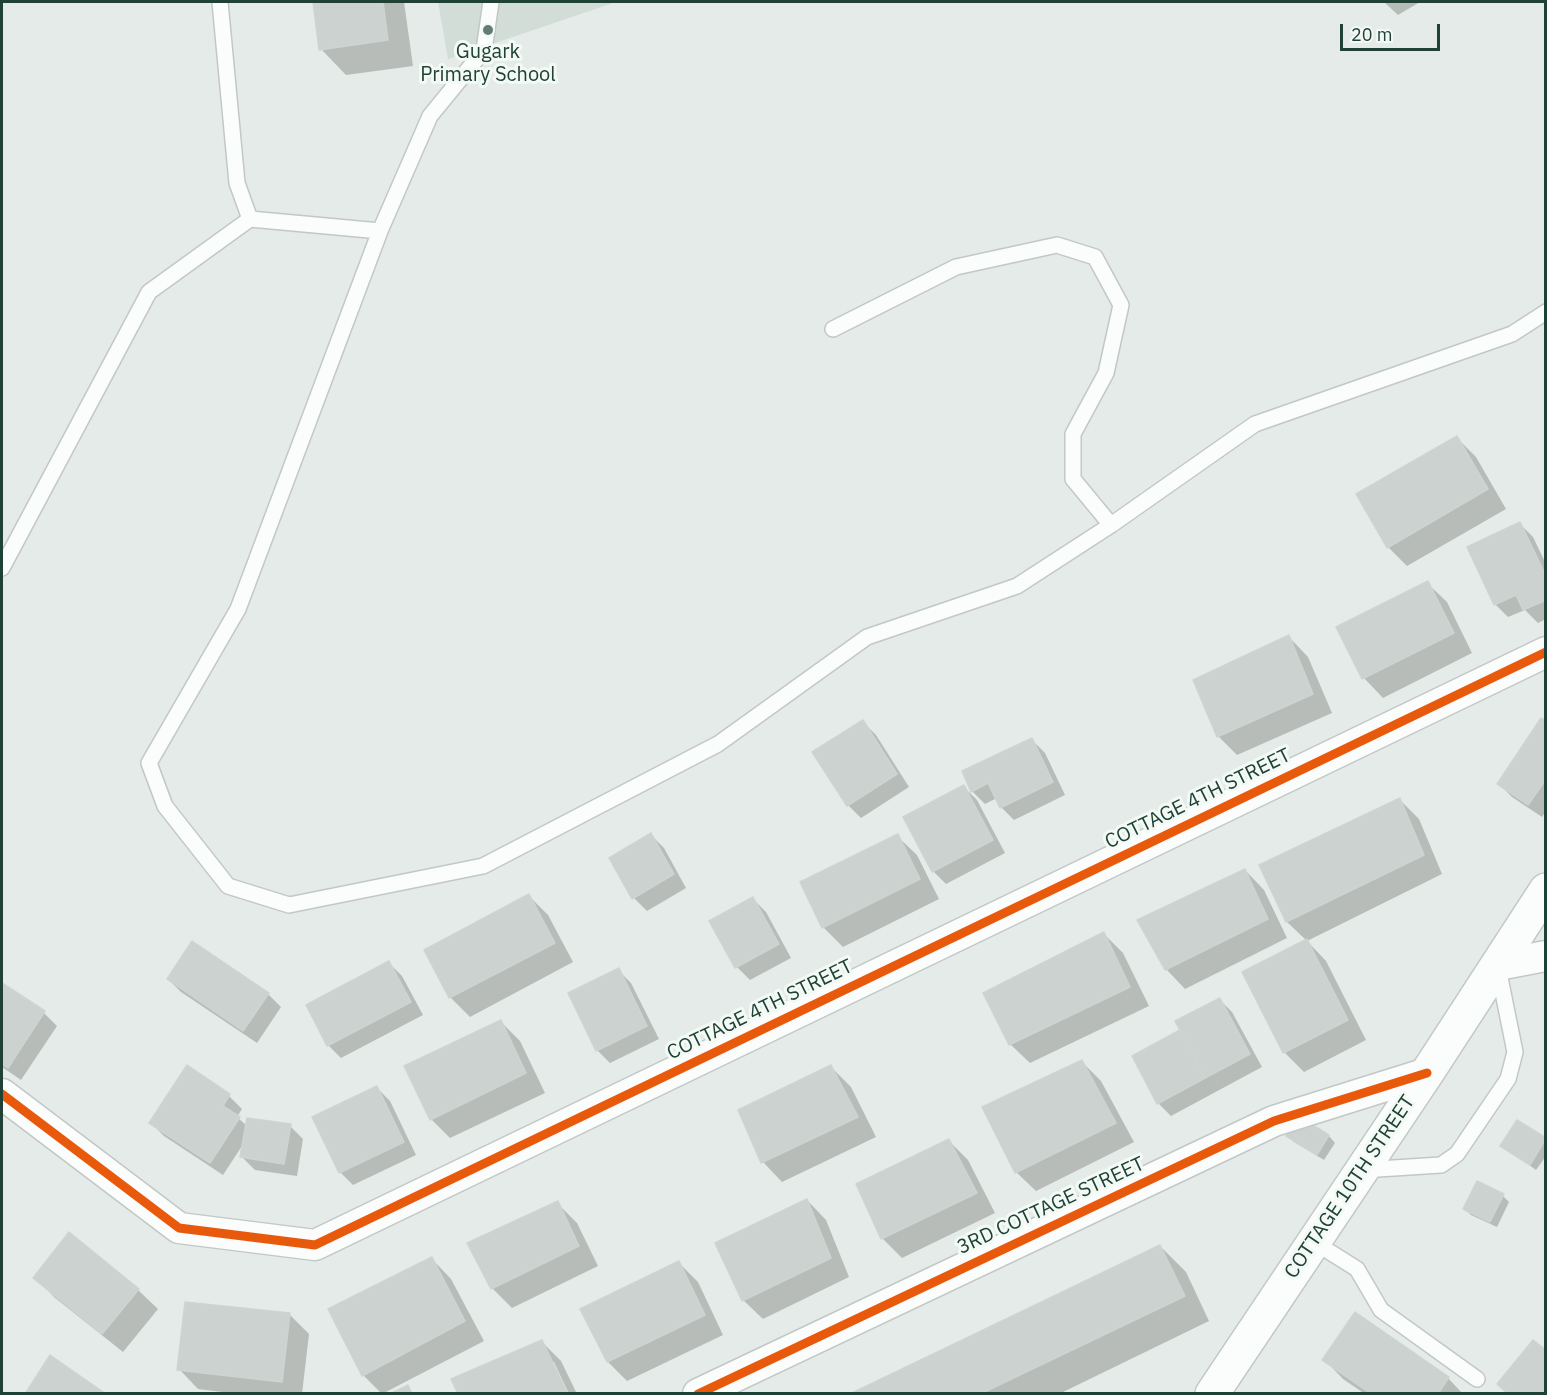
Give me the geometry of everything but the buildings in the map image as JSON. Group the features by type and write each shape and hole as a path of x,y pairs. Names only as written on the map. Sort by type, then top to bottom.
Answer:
{"street":[{"name":"СOTTAGE 4TH STREET","path":"2,1094 179,1228 315,1245 1545,652"},
{"name":"СOTTAGE 10TH STREET","path":"1212,1394 1427,1073 1545,890"},
{"path":"1497,965 1545,956"},
{"name":"3RD COTTAGE STREET","path":"698,1394 1274,1121 1427,1073"}],"lane":[{"path":"220,2 237,183 250,219"},
{"path":"491,2 484,50 430,116 380,231 238,609 149,763 165,806 228,886 289,905 483,866 718,744 867,637 1017,586 1111,525 1255,424 1512,334 1545,312"},
{"path":"2,568 149,292 250,219 380,231"},
{"path":"833,329 956,267 1057,245 1095,257 1121,305 1106,373 1073,434 1073,479 1111,525"},
{"path":"1362,1170 1441,1166 1457,1154 1508,1079 1515,1052 1497,965"},
{"path":"1314,1242 1357,1269 1381,1310 1477,1379"}],"shaded area":[{"name":"Gugark Primary School","path":"438,2 616,2 448,59"}],"cycle path":[{"path":"2,1094 179,1228 315,1245 1546,652"},
{"path":"698,1394 1274,1121 1427,1073"}],"place":[{"name":"Gugark Primary School","path":"488,30"}]}
